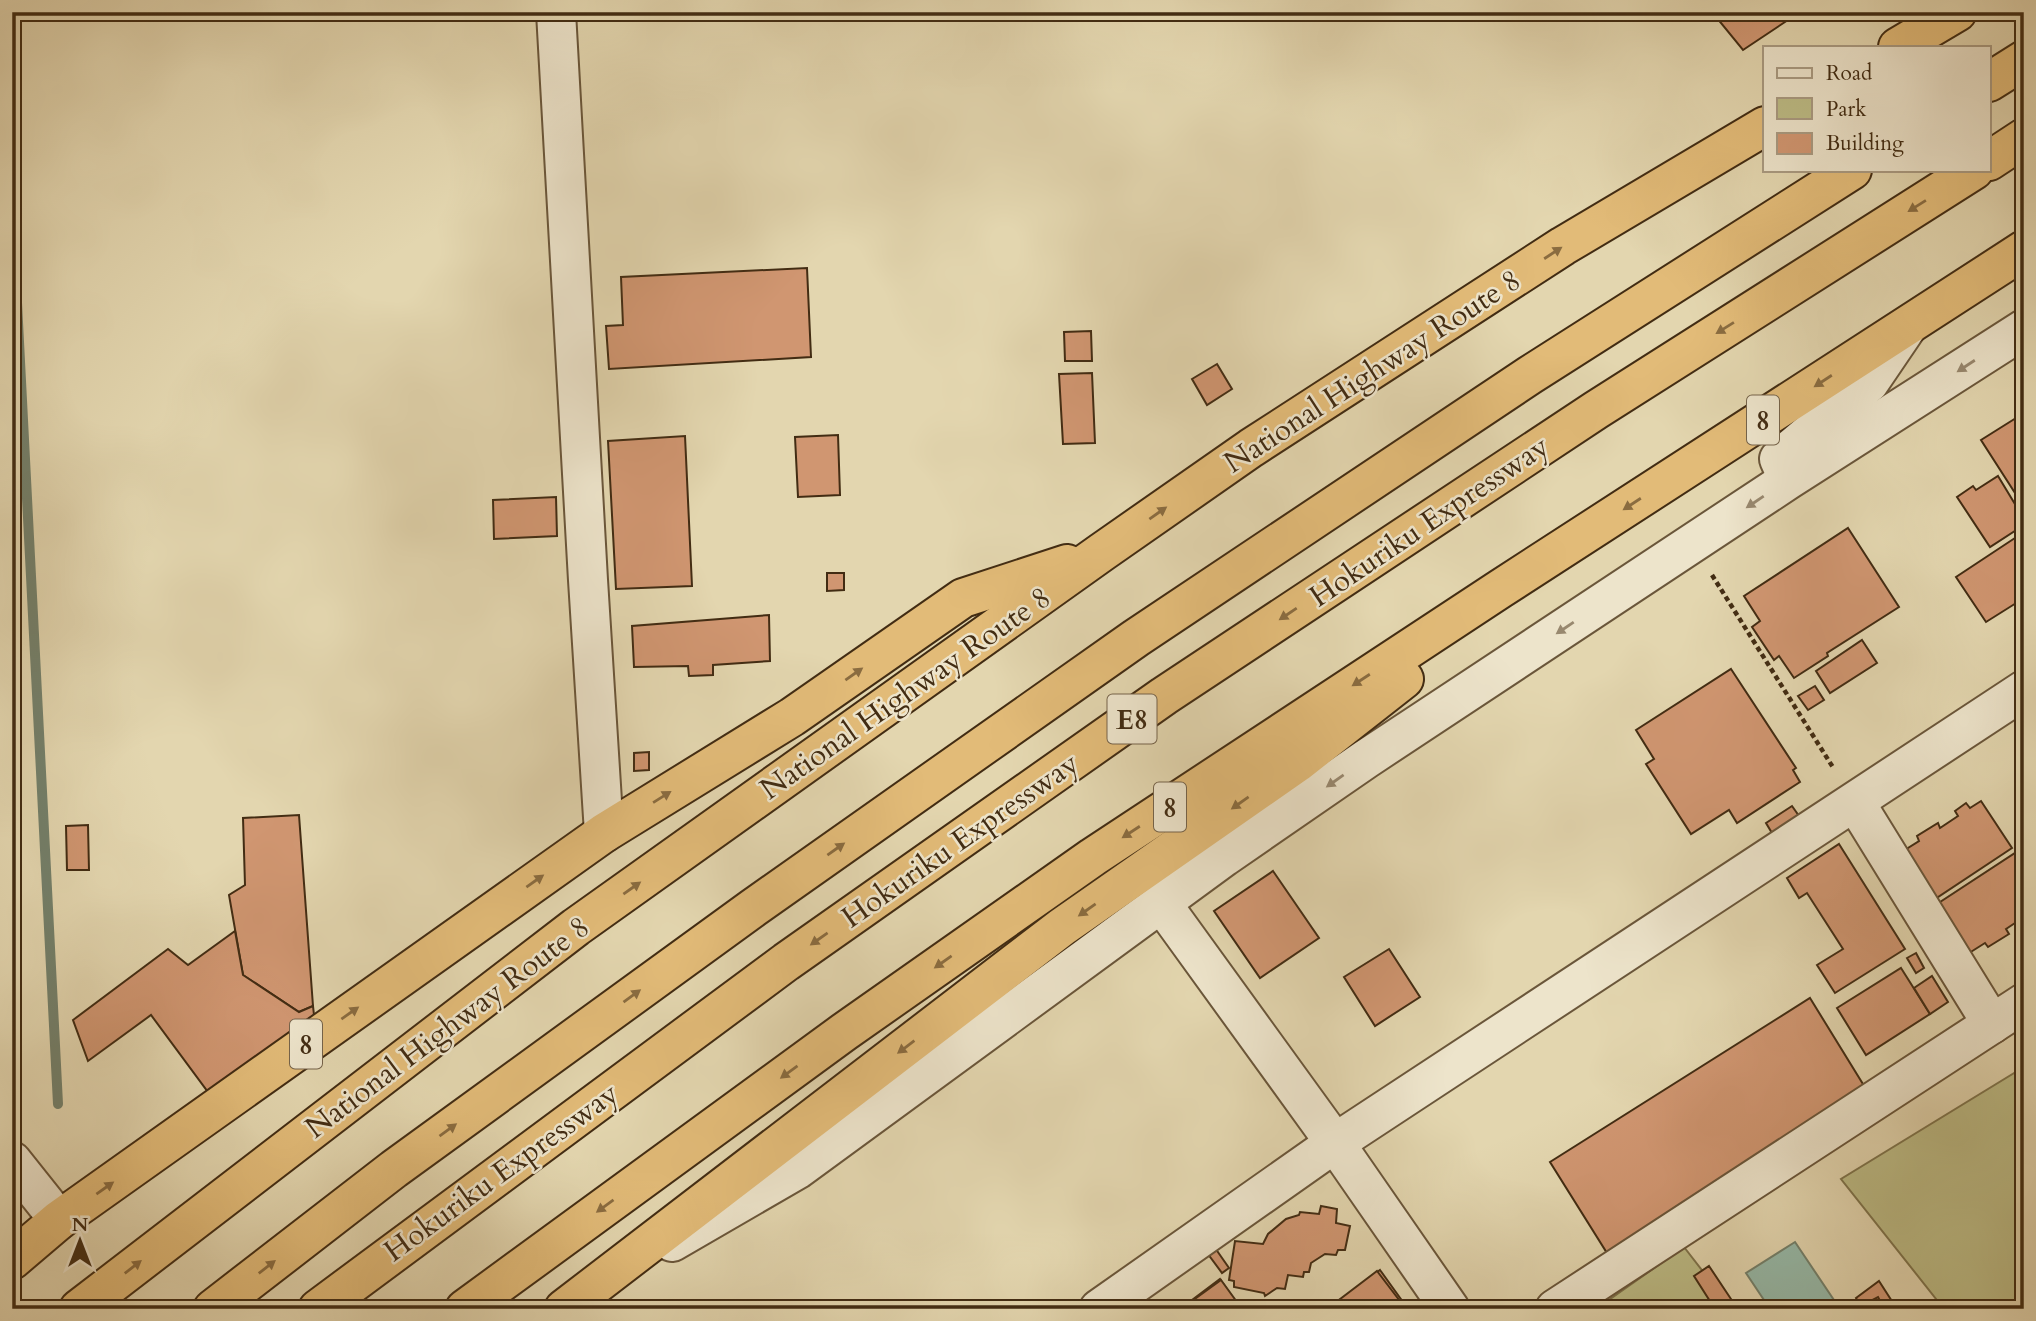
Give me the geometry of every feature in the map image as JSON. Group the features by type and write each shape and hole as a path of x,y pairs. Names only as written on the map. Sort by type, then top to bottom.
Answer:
{"highway":[{"path":"1900,46 1957,12"},
{"path":"1990,81 2024,60"},
{"name":"National Highway Route 8","path":"79,1309 576,928 1102,552 1251,448 1563,246 1763,127"},
{"path":"1990,159 2024,138"},
{"name":"E8","path":"213,1309 394,1169 752,908 1136,638 1530,375 1849,172"},
{"name":"Hokuriku Expressway","path":"318,1309 786,962 1164,696 1596,410 1971,172"},
{"name":"8","path":"466,1309 844,1032 1093,857 1500,589 2024,250"},
{"name":"8","path":"12,1260 59,1220 604,833 792,717 963,598 1102,552"},
{"name":"8","path":"577,1299 1062,928 1297,762 1399,684 1500,589"}],"street":[{"path":"556,12 587,580 604,833"},
{"path":"1788,480 1779,459 1869,383 1907,327"},
{"path":"577,1299 797,1169 1224,857 1788,480 2024,329"},
{"path":"1366,760 1399,684"},
{"path":"1099,1309 1335,1143 2024,690"},
{"path":"1855,802 1992,1024"},
{"path":"1162,904 1335,1143 1450,1309"},
{"path":"1555,1309 2024,1003"},
{"path":"12,1161 59,1220"}],"path":[{"path":"1710,571 1855,802"}],"green space":[{"path":"2024,1067 2024,1309 1944,1309 1841,1179"},
{"path":"1684,1247 1732,1309 1596,1309"}],"shaded area":[{"path":"1795,1242 1840,1309 1770,1309 1746,1273"}],"building":[{"path":"1712,12 1800,12 1743,50"},
{"path":"807,268 811,357 609,369 606,326 623,325 621,277"},
{"path":"1091,331 1092,361 1065,361 1064,332"},
{"path":"1217,364 1232,389 1207,405 1192,379"},
{"path":"1092,373 1095,443 1063,444 1059,374"},
{"path":"2024,413 2024,507 1981,440"},
{"path":"838,435 840,495 798,497 795,437"},
{"path":"685,436 692,586 616,589 608,441"},
{"path":"1998,476 2024,519 2024,525 1990,547 1957,497 1973,486 1976,490"},
{"path":"556,497 557,536 494,539 493,500"},
{"path":"1848,528 1899,607 1827,653 1828,656 1794,678 1779,656 1774,660 1752,627 1760,621 1744,596"},
{"path":"2024,532 2024,596 2019,596 2021,600 1986,622 1956,577"},
{"path":"827,573 844,573 844,590 827,591"},
{"path":"769,615 770,661 713,665 713,675 689,676 688,666 634,667 632,626"},
{"path":"1862,640 1877,663 1830,693 1816,671"},
{"path":"1731,669 1796,768 1793,770 1800,782 1737,823 1729,810 1691,834 1646,764 1654,759 1636,730"},
{"path":"1815,686 1824,700 1808,710 1798,696"},
{"path":"649,752 649,770 634,771 634,753"},
{"path":"1981,801 2012,848 1932,901 1900,853 1919,841 1917,836 1938,823 1940,828 1958,816 1955,811 1966,803 1970,808"},
{"path":"1792,806 1799,816 1772,833 1766,823"},
{"path":"299,815 313,1006 299,1012 243,975 229,895 245,885 243,818"},
{"path":"88,825 89,870 67,870 66,826"},
{"path":"1839,844 1905,949 1835,993 1817,965 1843,949 1807,893 1799,898 1787,878"},
{"path":"2015,853 2024,867 2024,917 2006,929 2009,934 1988,947 1985,943 1966,955 1934,906"},
{"path":"1273,871 1319,938 1260,978 1214,911"},
{"path":"235,931 243,975 299,1012 313,1006 314,1015 208,1092 151,1015 88,1061 73,1020 168,949 188,965"},
{"path":"1389,949 1420,997 1375,1026 1344,977"},
{"path":"1916,953 1924,968 1916,973 1907,958"},
{"path":"12,959 16,959 17,986 12,986"},
{"path":"1901,968 1930,1014 1866,1055 1837,1008"},
{"path":"1932,976 1948,1002 1930,1014 1914,988"},
{"path":"1810,998 1866,1089 1612,1261 1550,1162"},
{"path":"1321,1206 1337,1209 1336,1223 1350,1226 1345,1250 1338,1250 1336,1255 1325,1254 1311,1263 1309,1272 1304,1272 1303,1277 1288,1275 1285,1289 1277,1288 1265,1296 1264,1293 1234,1287 1234,1281 1229,1280 1235,1241 1263,1244 1268,1234 1286,1219 1299,1215 1300,1212 1319,1214"},
{"path":"1213,1245 1229,1268 1222,1273 1205,1250"},
{"path":"1709,1266 1736,1309 1715,1309 1694,1276"},
{"path":"1380,1270 1408,1309 1328,1309"},
{"path":"1377,1271 1406,1309 1327,1309"},
{"path":"1220,1279 1241,1309 1180,1309"},
{"path":"1221,1280 1242,1309 1181,1309"},
{"path":"1879,1281 1897,1309 1862,1309 1856,1298"},
{"path":"1878,1297 1884,1309 1855,1309"}],"waterway":[{"path":"12,205 58,1104"}]}
